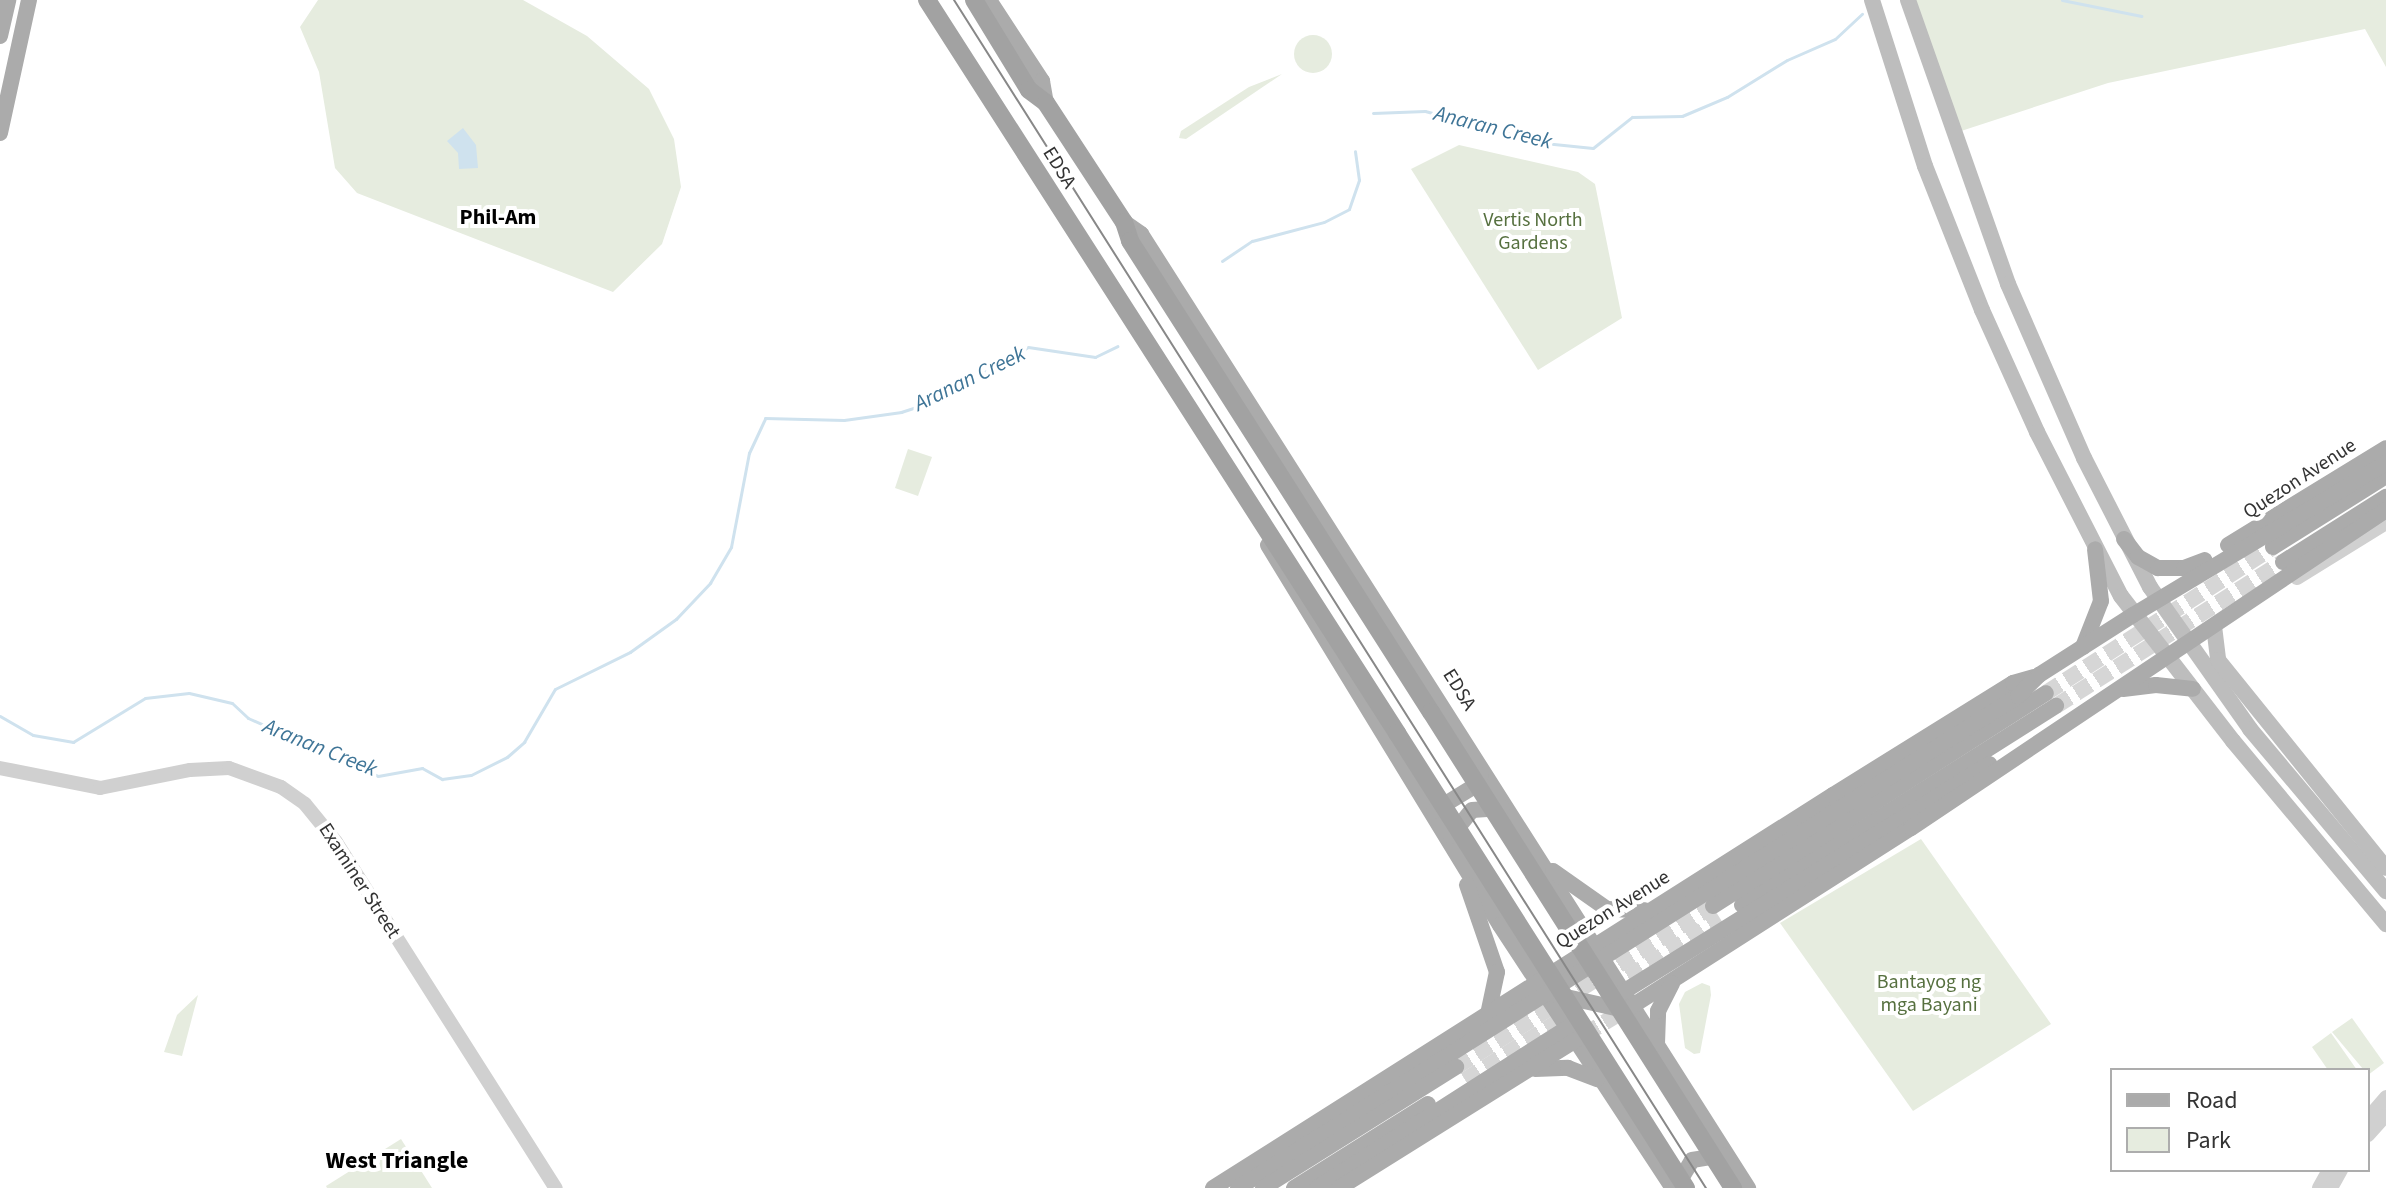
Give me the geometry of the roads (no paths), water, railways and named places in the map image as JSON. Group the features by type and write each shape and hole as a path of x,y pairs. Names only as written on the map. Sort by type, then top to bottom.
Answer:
{"highway":[{"name":"EDSA","path":"927,0 1686,1188"},
{"name":"EDSA","path":"974,0 1029,90 1046,103 1124,222 1130,241 1733,1188"}],"main road":[{"path":"0,36 8,0"},
{"path":"0,133 29,0"},
{"name":"EDSA","path":"989,0 1042,81 1046,103"},
{"path":"1872,0 1925,166 1982,310 2095,549 2133,615 2386,924"},
{"path":"1908,0 2008,284 2082,455 2124,539 2158,600 2250,729 2386,891"},
{"name":"EDSA","path":"1124,222 1141,234 1598,951 1622,1004 1657,1046 1748,1188"},
{"name":"Quezon Avenue","path":"2240,548 2254,529 2386,448"},
{"path":"2055,469 2082,455"},
{"name":"Quezon Avenue","path":"1238,1188 1544,985 2018,696 2039,675 2240,548 2260,541 2386,463"},
{"path":"2273,547 2386,476"},
{"path":"2283,562 2386,497"},
{"path":"1544,985 1622,1004 1675,979 2251,602 2386,510"},
{"name":"EDSA","path":"1258,522 1283,574 1464,868 1575,1032 1599,1080 1675,1188"},
{"path":"2124,539 2147,563 2173,570 2200,563 2254,529"},
{"path":"2083,648 2101,601 2095,549"},
{"path":"2214,626 2216,658 2386,868"},
{"name":"Quezon Avenue","path":"1598,951 1654,908 2013,683 2039,675"},
{"path":"2110,694 2156,685 2193,689"},
{"path":"1716,912 2051,699"},
{"path":"1622,1004 2059,720 2081,712"},
{"path":"1431,813 1473,787 1483,770"},
{"path":"1450,844 1454,828 1472,810 1508,810"},
{"path":"1542,862 1607,909 1654,908"},
{"path":"1464,868 1497,972 1489,1010"},
{"path":"1657,1046 1660,1005 1675,979"},
{"name":"Quezon Avenue","path":"1213,1188 1489,1010 1544,985"},
{"path":"1622,1004 1699,1129 1717,1142"},
{"path":"1339,1188 1522,1073 1575,1032"},
{"path":"1317,1188 1575,1032"},
{"path":"1522,1073 1561,1067 1599,1080"},
{"path":"1263,1188 1461,1074 1294,1188"},
{"path":"1675,1188 1692,1160 1713,1153 1728,1157"}],"street":[{"path":"2251,602 2386,523"},
{"name":"Examiner Street","path":"0,768 100,788 190,770 229,768 281,787 305,804 336,842 556,1188"},
{"path":"2370,1116 2386,1097"},
{"path":"2370,1133 2386,1115"}],"water":[{"path":"463,128 476,145 478,168 459,169 458,153 447,141"}],"waterway":[{"name":"Anaran Creek","path":"2062,0 2141,16"},
{"name":"Anaran Creek","path":"1373,113 1425,111 1544,143 1593,148 1632,117 1682,116 1727,97 1787,60 1835,39 1862,14"},
{"name":"Anaran Creek","path":"1222,261 1252,241 1324,222 1349,209 1359,180 1355,151"},
{"name":"Aranan Creek","path":"0,716 33,735 73,742 145,698 189,693 232,703 248,718 378,776 422,768 442,779 471,775 507,757 524,742 555,689 630,652 676,619 710,583 731,547 749,453 765,418 844,420 901,412 934,401 1028,347 1095,357 1118,346"}],"tunnel":[{"path":"2046,693 2273,547"},
{"path":"2056,706 2283,562"},
{"path":"1456,1067 1713,906"},
{"path":"1608,990 1720,919"},
{"path":"1465,1080 1572,1013"},
{"path":"1584,1035 1620,1013"}],"tram line":[{"path":"954,0 1706,1188"}],"district":[{"name":"Phil-Am","path":"498,218"},
{"name":"West Triangle","path":"397,1161"}],"park label":[{"name":"Vertis North Gardens","path":"1533,232"},
{"name":"Bantayog ng mga Bayani","path":"1929,994"}]}
